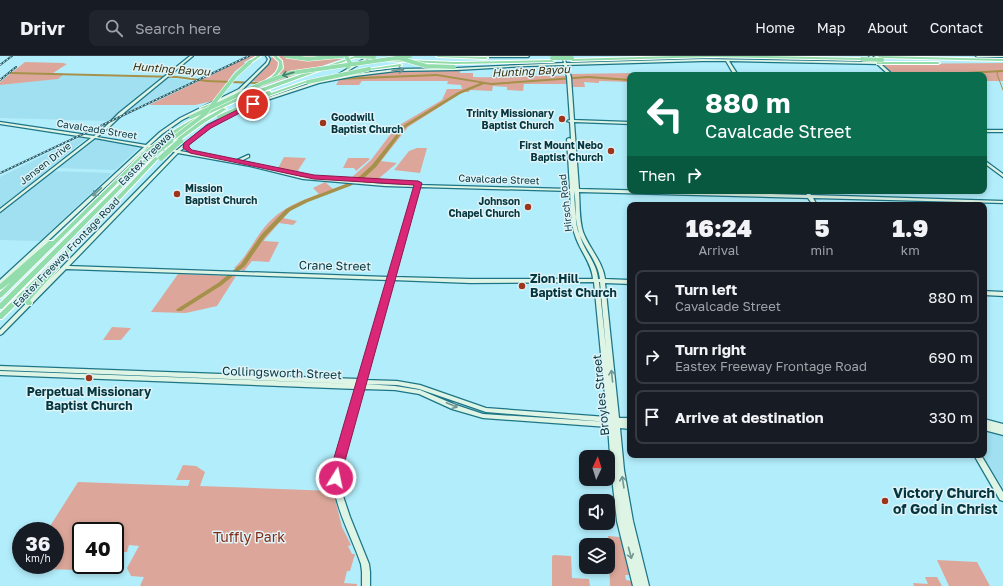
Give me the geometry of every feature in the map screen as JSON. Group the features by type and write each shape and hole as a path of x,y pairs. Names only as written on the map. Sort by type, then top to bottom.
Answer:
{"highway":[{"path":"0,306 156,158 205,114 236,75 259,56"},
{"path":"166,138 191,117 276,75 281,68 281,62 275,56"},
{"path":"286,56 308,59 342,56"},
{"path":"335,56 456,62"},
{"path":"156,158 183,142 219,117 287,88 346,68 350,63 346,56"},
{"path":"357,56 374,58"},
{"name":"Eastex Freeway","path":"0,296 65,234 141,154 191,121 215,109 357,56"},
{"name":"Eastex Freeway","path":"183,142 202,122 230,107 302,78 364,56"},
{"path":"394,56 423,65 528,59"},
{"path":"262,83 305,70 409,56 456,62"},
{"path":"438,56 456,62"},
{"path":"572,60 634,56"},
{"path":"812,56 861,57 883,61 1003,61"},
{"path":"874,56 880,62 991,59"},
{"path":"927,56 991,59 1003,61"},
{"path":"307,82 369,69 401,65 456,62 528,59 572,60 671,57 861,57"},
{"path":"597,63 671,57"},
{"path":"765,57 839,62"},
{"path":"877,64 883,61"},
{"path":"226,117 262,95 302,78"},
{"path":"204,107 293,79"},
{"name":"Eastex Freeway","path":"0,317 84,235 156,158"},
{"path":"0,288 37,253 52,241 65,234"},
{"path":"29,303 26,300 82,240 84,235"}],"main road":[{"name":"Jensen Drive","path":"0,211 192,56"},
{"name":"Eastex Freeway Frontage Road","path":"0,283 141,154 147,145 155,138 172,124 204,107 238,92 267,63 269,60 267,56"},
{"path":"486,56 528,59"},
{"name":"Hirsch Road","path":"559,56 567,79"},
{"name":"Hirsch Road","path":"563,56 567,68 575,230 588,251"},
{"path":"866,56 886,72"},
{"path":"870,56 886,72"},
{"path":"977,56 1003,56"},
{"path":"318,82 355,75 396,70 553,60 561,64 566,64 572,60 597,63 727,60 866,62 861,57"},
{"name":"Eastex Freeway Frontage Road","path":"0,333 169,160 183,142 226,117 262,100 342,73 374,58"},
{"path":"567,68 572,60"},
{"path":"727,60 734,72"},
{"path":"855,62 877,64"},
{"name":"Cavalcade Street","path":"0,120 94,136"},
{"path":"570,122 627,123"},
{"name":"Cavalcade Street","path":"0,123 122,140 238,161 298,175 348,183 627,190"},
{"path":"987,131 1003,131"},
{"path":"141,154 148,150 162,152 168,154 169,160 189,152 183,142 175,145 159,142 155,138"},
{"path":"238,161 248,156"},
{"path":"987,164 1002,177 1003,181"},
{"name":"Cavalcade Street","path":"298,175 418,185"},
{"path":"366,586 365,566 344,510 336,478 337,468 418,185"},
{"name":"Cavalcade Street","path":"574,189 627,188"},
{"name":"Cavalcade Street","path":"820,194 1003,202"},
{"name":"Cavalcade Street","path":"916,198 1003,198"},
{"name":"Broyles Street","path":"588,251 599,281 614,423 628,521 645,586"},
{"name":"Crane Street","path":"64,268 486,281 627,282"},
{"path":"987,293 1003,294"},
{"name":"Collingsworth Street","path":"0,368 360,384 415,391 454,407 483,416 614,423 627,425"},
{"name":"Collingsworth Street","path":"0,373 360,384"},
{"name":"Collingsworth Street","path":"614,423 627,421"},
{"name":"Broyles Street","path":"614,423 614,469 621,521 637,586"},
{"path":"987,423 1003,427"},
{"path":"987,428 1003,432"},
{"path":"979,458 1003,498"}],"shaded area":[{"path":"63,75 170,78 192,81 107,121 0,118 0,85 57,79"},
{"path":"82,137 87,138 46,171 112,173 40,241 0,240 0,177"},
{"path":"96,139 140,147 115,170 58,168"},
{"path":"987,432 1003,436 1003,488 984,458 987,458"}],"green space":[{"path":"251,56 256,56 244,62 245,64 235,71 213,101 195,105 149,105"},
{"path":"310,56 342,59 254,89 260,82 251,81 272,57"},
{"path":"25,62 67,64 53,73 64,74 58,79 0,85 0,82"},
{"path":"1003,63 1003,81 987,81 987,72 890,72 883,64"},
{"path":"404,70 461,70 460,73 473,73 473,77 570,76 571,74 627,73 627,82 584,82 585,87 572,87 572,84 524,84 523,91 507,90 507,87 493,86 492,91 470,90 469,92 463,92 408,127 381,161 397,163 377,180 351,178 371,160 396,127 442,100 447,89 462,89 461,85 447,84 448,81 362,81 359,85 336,85 340,78"},
{"path":"417,148 427,148 420,173 394,170 409,151"},
{"path":"284,157 306,158 297,172 278,168"},
{"path":"348,158 370,159 356,171 354,168 343,168"},
{"path":"325,182 333,189 346,184 355,184 306,202 289,212 283,218 297,221 293,225 279,223 264,241 279,242 269,262 252,261 244,271 234,268 238,265 264,227 271,220 292,205 319,194 313,188"},
{"path":"178,274 236,276 217,306 186,313 151,312"},
{"path":"112,327 131,328 121,340 103,340"},
{"name":"Tuffly Park","path":"183,465 196,466 205,472 200,486 333,491 342,527 351,545 348,546 352,554 355,554 350,571 347,571 344,583 357,584 357,586 140,586 144,577 131,576 127,568 139,546 129,545 127,552 124,552 124,522 72,522 72,570 64,570 64,522 53,522 78,482 188,486 190,480 176,480"},
{"path":"608,536 620,537 630,575 625,575 626,580 631,581 632,586 610,586 610,574 615,574 615,538 608,538"},
{"path":"552,556 571,556 572,578 589,579 590,586 552,586"},
{"path":"937,560 977,562 990,586 949,586"},
{"path":"925,577 937,577 942,586 914,586 913,583 928,584"}],"waterway":[{"path":"998,71 997,74 1003,90"},
{"name":"Hunting Bayou","path":"984,72 1003,71"},
{"name":"Hunting Bayou","path":"11,73 177,77 207,81 258,83"},
{"name":"Hunting Bayou","path":"337,79 437,75 491,84 588,77 627,80"},
{"path":"179,310 220,284 243,265 263,236 288,210 306,201 348,185 362,177 374,166 405,126 459,93 483,83"}],"railway":[{"path":"0,65 12,56"},
{"path":"0,173 249,56"},
{"path":"0,80 16,67"}],"place":[{"name":"Trinity Missionary Baptist Church","path":"562,119"},
{"name":"Goodwill Baptist Church","path":"323,123"},
{"name":"First Mount Nebo Baptist Church","path":"611,151"},
{"name":"Mission Baptist Church","path":"177,194"},
{"name":"Johnson Chapel Church","path":"528,207"},
{"name":"Zion Hill Baptist Church","path":"522,286"},
{"name":"Perpetual Missionary Baptist Church","path":"89,378"},
{"name":"Victory Church of God in Christ","path":"885,501"}],"route":[{"path":"253,104 209,126 186,144 186,148 190,151 250,162 314,177 378,182 418,183 337,468 336,478"}]}
